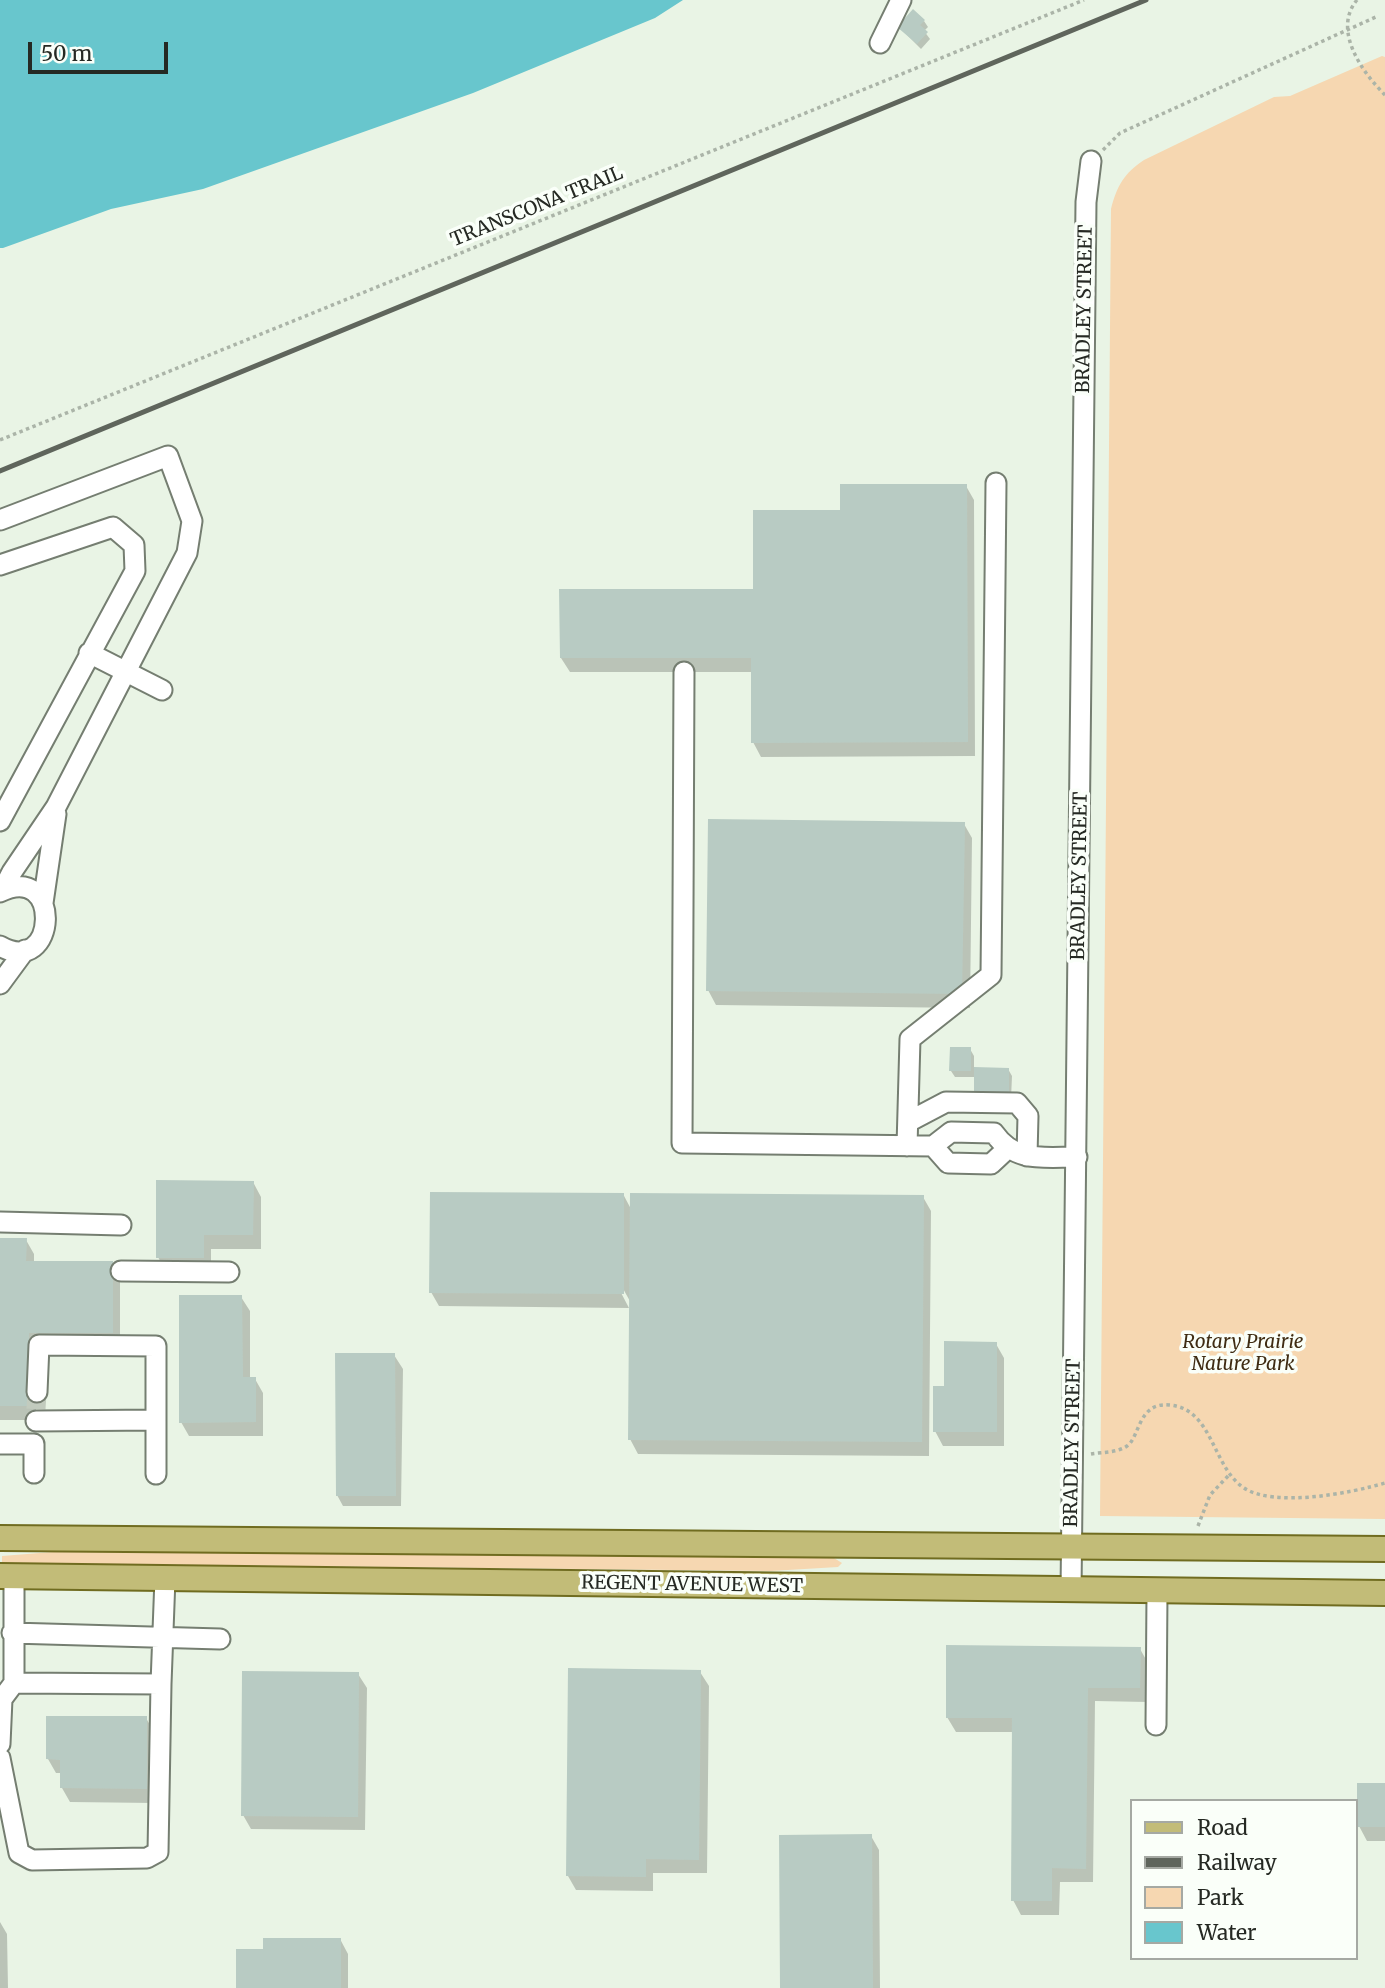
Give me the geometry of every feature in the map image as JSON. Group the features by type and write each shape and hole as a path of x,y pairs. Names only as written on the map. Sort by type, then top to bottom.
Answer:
{"main road":[{"path":"0,1538 1385,1549"},
{"name":"REGENT AVENUE WEST","path":"7,1576 1385,1593"}],"street":[{"path":"880,43 901,0"},
{"name":"BRADLEY STREET","path":"1071,1591 1086,202 1091,161"},
{"path":"0,520 168,456 191,521 187,552 125,674 56,807 1,891"},
{"path":"907,1146 910,1039 991,975 996,483"},
{"path":"0,565 113,527 134,545 135,571 0,821"},
{"path":"89,653 125,674 162,690"},
{"path":"684,672 682,1143 933,1146 951,1132 994,1133 1006,1150 1027,1156 1077,1157"},
{"path":"0,946 14,951 24,950 34,946 46,930 48,921 43,903 56,807"},
{"path":"1,891 20,888 29,891 43,903"},
{"path":"0,984 24,950"},
{"path":"908,1122 946,1102 1017,1104 1028,1116 1027,1156"},
{"path":"933,1146 948,1163 992,1164 1006,1150"},
{"path":"0,1222 121,1225"},
{"path":"121,1271 229,1272"},
{"path":"34,1473 39,1345 156,1346 156,1474"},
{"path":"36,1408 156,1420"},
{"path":"0,1444 34,1444"},
{"path":"0,1744 2,1699 14,1683 7,1576"},
{"path":"0,1758 19,1853 32,1860 147,1858 158,1852 161,1802 160,1684 165,1578"},
{"path":"1156,1725 1157,1592"},
{"path":"12,1633 220,1639"},
{"path":"14,1683 160,1684"}],"path":[{"name":"TRANSCONA TRAIL","path":"0,440 1084,0"},
{"path":"1357,0 1347,12 1346,31 1368,79 1385,95"},
{"path":"1091,161 1120,133 1378,16"},
{"path":"1089,1454 1125,1448 1131,1443 1143,1416 1165,1404 1181,1406 1195,1415 1229,1475 1245,1489 1270,1496 1309,1496 1361,1490 1385,1483"},
{"path":"1198,1526 1210,1495 1229,1475"}],"green space":[{"name":"Rotary Prairie Nature Park","path":"1385,57 1385,1519 1100,1516 1111,209 1122,181 1144,160 1274,97 1290,96"},
{"path":"65,1551 834,1558 842,1563 838,1567 771,1571 2,1563 2,1556"}],"water":[{"path":"0,0 683,0 655,18 473,93 203,189 111,209 0,248"}],"building":[{"path":"913,9 925,20 920,25 928,32 917,44 897,27"},
{"path":"840,484 967,484 968,742 751,743 751,658 560,658 559,589 753,589 753,510 840,510"},
{"path":"708,819 965,822 962,994 706,991"},
{"path":"950,1047 971,1047 971,1071 949,1071"},
{"path":"974,1067 1009,1068 1009,1093 974,1093"},
{"path":"156,1180 254,1181 253,1235 204,1235 204,1258 156,1258"},
{"path":"430,1192 624,1193 624,1294 429,1293"},
{"path":"630,1193 924,1195 922,1442 628,1440"},
{"path":"0,1238 27,1238 26,1261 113,1261 113,1333 29,1333 28,1406 0,1406"},
{"path":"179,1295 242,1295 243,1377 256,1377 256,1422 179,1423"},
{"path":"944,1341 997,1342 997,1432 933,1432 933,1386 944,1386"},
{"path":"335,1353 395,1353 396,1496 336,1496"},
{"path":"946,1645 1141,1647 1140,1688 1088,1688 1086,1869 1052,1868 1052,1901 1011,1901 1012,1718 946,1718"},
{"path":"568,1668 701,1670 699,1860 646,1859 646,1877 566,1876"},
{"path":"242,1671 359,1672 358,1817 241,1816"},
{"path":"46,1716 147,1716 147,1789 60,1788 60,1760 46,1759"},
{"path":"1357,1783 1385,1783 1385,1827 1357,1827"},
{"path":"872,1834 873,1988 780,1988 779,1835"},
{"path":"263,1938 341,1938 341,1988 236,1988 236,1949 263,1949"}],"tunnel":[{"path":"36,1409 37,1392"}],"railway":[{"path":"0,471 1146,0"}]}
